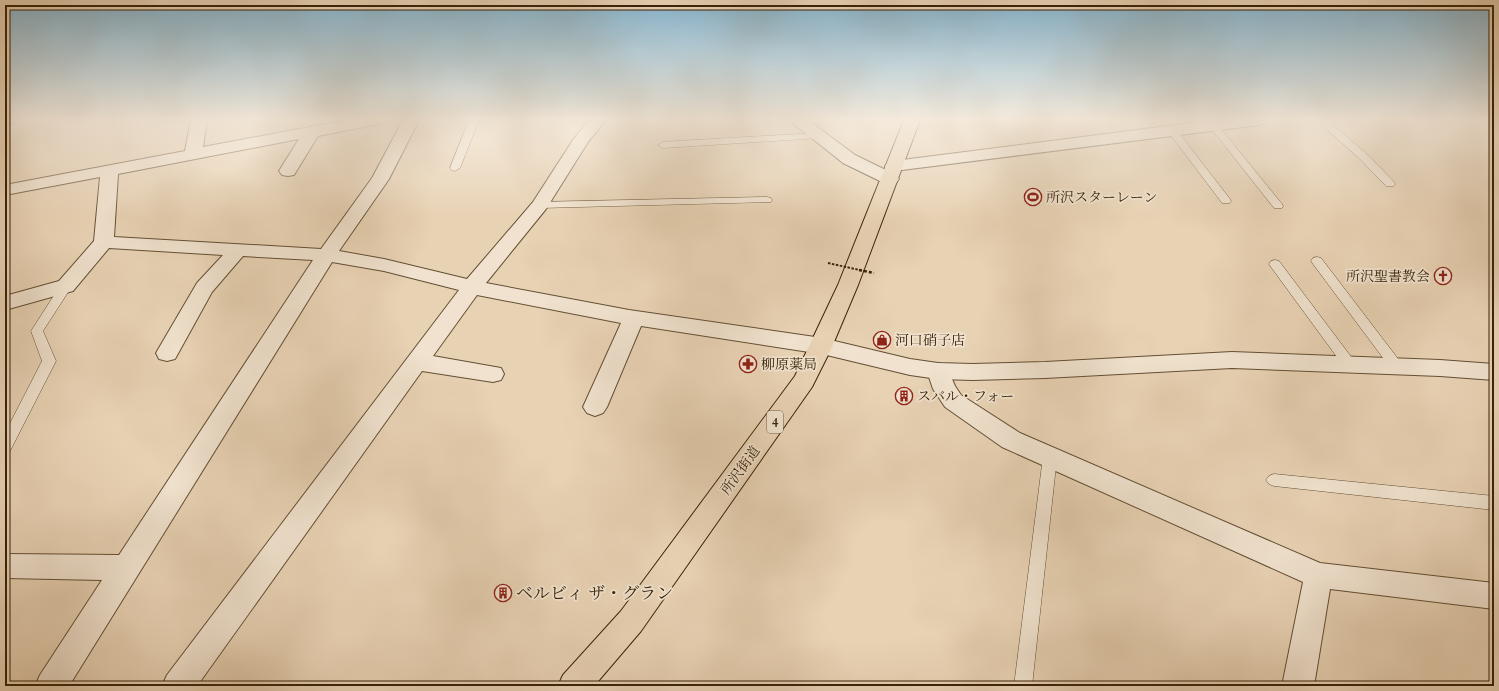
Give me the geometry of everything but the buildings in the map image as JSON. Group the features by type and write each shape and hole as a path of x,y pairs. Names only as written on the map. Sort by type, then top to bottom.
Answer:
{"main road":[{"name":"所沢街道","path":"574,686 631,621 804,381 822,346 900,152"}],"street":[{"path":"5,190 109,172 202,152"},
{"path":"288,171 300,152"},
{"path":"51,686 326,255 380,179 394,152"},
{"path":"178,686 472,287 540,205 573,152"},
{"path":"840,152 849,159 892,172 1024,152"},
{"path":"5,303 66,286 104,242 109,172"},
{"path":"104,242 326,255 384,265 472,287 634,318 822,346 896,364 938,371 972,372 1045,370 1232,360 1494,372"},
{"path":"167,353 204,288 238,250"},
{"path":"596,407 634,318"},
{"path":"417,362 493,374"},
{"path":"938,371 945,389 953,401 1011,440 1318,575 1494,596"},
{"path":"5,566 126,568"},
{"path":"1298,686 1318,575"}],"lane":[{"path":"455,168 461,152"},
{"path":"1189,152 1226,200"},
{"path":"1242,152 1278,206"},
{"path":"1358,152 1390,184"},
{"path":"540,205 767,200"},
{"path":"1318,261 1397,367"},
{"path":"1275,264 1350,365"},
{"path":"5,448 49,361 37,331 66,286"},
{"path":"1023,686 1050,457"},
{"path":"1274,480 1494,503"}],"path":[{"path":"828,263 874,273"}],"place":[{"name":"所沢スターレーン","path":"1033,197"},
{"name":"所沢聖書教会","path":"1443,276"},
{"name":"河口硝子店","path":"882,340"},
{"name":"柳原薬局","path":"748,364"},
{"name":"スバル・フォー","path":"904,396"},
{"name":"ベルビィ ザ・グラン","path":"503,593"}]}
